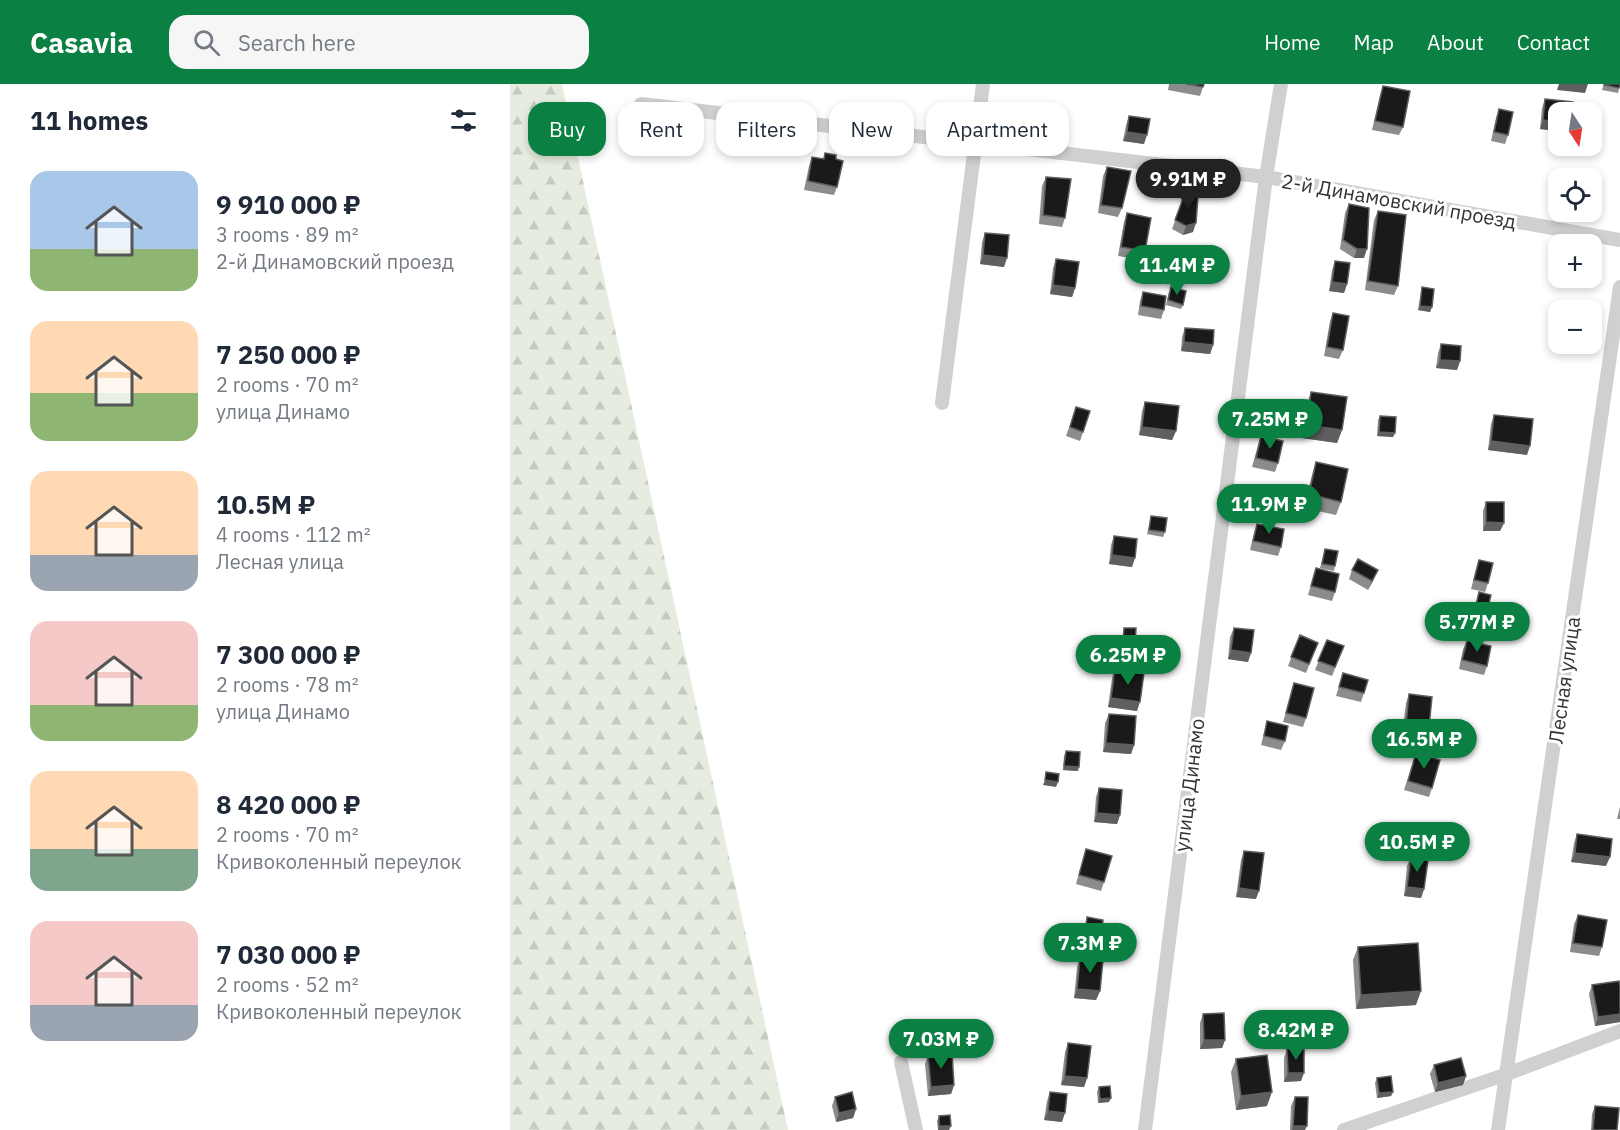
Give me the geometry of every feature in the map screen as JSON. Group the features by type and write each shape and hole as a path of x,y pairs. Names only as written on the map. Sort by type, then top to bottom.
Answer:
{"street":[{"path":"981,102 983,84"},
{"name":"улица Динамо","path":"1145,1130 1266,177 1281,84"},
{"name":"2-й Динамовский проезд","path":"704,111 926,137"},
{"name":"2-й Динамовский проезд","path":"1069,154 1266,177 1620,240"},
{"path":"942,404 974,156"},
{"name":"Лесная улица","path":"1498,1130 1620,287"},
{"path":"1344,1130 1507,1074 1620,1031"},
{"path":"901,1062 916,1130"}],"green space":[{"path":"510,84 562,84 566,102 528,102 528,156 578,156 788,1130 510,1130"}],"building":[{"path":"1186,84 1204,84 1203,87"},
{"path":"1604,84 1620,84 1620,85 1619,88"},
{"path":"1383,86 1410,91 1403,127 1375,121"},
{"path":"1545,99 1573,102 1548,102 1548,121 1543,120"},
{"path":"1499,109 1513,112 1508,135 1494,132"},
{"path":"1129,116 1150,119 1147,135 1127,132"},
{"path":"825,153 843,161 837,187 808,181 812,157 824,159"},
{"path":"1107,167 1131,171 1122,208 1101,205"},
{"path":"1046,177 1071,179 1065,218 1043,215"},
{"path":"1186,191 1198,196 1196,223 1186,226 1175,220"},
{"path":"1349,204 1369,208 1367,249 1357,249 1343,240"},
{"path":"1378,211 1406,215 1398,286 1368,281"},
{"path":"1127,213 1151,218 1145,251 1121,247"},
{"path":"985,233 1009,235 1007,258 983,255"},
{"path":"1056,259 1079,262 1075,288 1053,285"},
{"path":"1335,261 1350,263 1347,284 1332,282"},
{"path":"1171,287 1186,291 1183,305 1168,300"},
{"path":"1422,287 1434,289 1432,307 1420,306"},
{"path":"1143,292 1166,296 1164,310 1141,306"},
{"path":"1333,313 1349,316 1343,350 1327,347"},
{"path":"1185,328 1214,330 1213,345 1184,342"},
{"path":"1441,344 1461,346 1460,361 1440,360"},
{"path":"1311,392 1347,397 1342,430 1307,425"},
{"path":"1145,402 1179,406 1176,431 1142,427"},
{"path":"1076,407 1090,411 1083,432 1070,427"},
{"path":"1494,415 1533,419 1530,446 1491,441"},
{"path":"1380,416 1396,417 1395,433 1379,432"},
{"path":"1261,436 1283,441 1278,463 1256,458"},
{"path":"1316,462 1348,469 1341,502 1309,494"},
{"path":"1486,502 1504,502 1504,523 1486,522"},
{"path":"1151,516 1167,518 1165,532 1149,530"},
{"path":"1257,524 1284,529 1281,547 1253,541"},
{"path":"1114,536 1137,539 1135,558 1112,555"},
{"path":"1325,549 1338,551 1335,566 1322,564"},
{"path":"1358,559 1378,570 1372,581 1352,570"},
{"path":"1479,560 1493,563 1488,583 1474,580"},
{"path":"1316,568 1339,574 1335,592 1311,586"},
{"path":"1479,592 1491,595 1486,616 1474,614"},
{"path":"1124,628 1136,628 1135,647 1123,646"},
{"path":"1234,628 1254,630 1251,653 1231,650"},
{"path":"1300,635 1318,643 1309,664 1291,657"},
{"path":"1327,640 1344,646 1335,667 1318,661"},
{"path":"1467,641 1491,646 1487,666 1462,660"},
{"path":"1115,669 1144,673 1140,702 1111,698"},
{"path":"1343,673 1368,680 1364,693 1339,687"},
{"path":"1294,683 1314,688 1306,718 1286,713"},
{"path":"1409,694 1432,697 1429,727 1406,725"},
{"path":"1109,714 1136,716 1134,745 1106,743"},
{"path":"1267,721 1288,726 1285,741 1264,736"},
{"path":"1066,751 1080,752 1079,767 1064,766"},
{"path":"1416,753 1440,760 1432,788 1408,781"},
{"path":"1046,772 1059,774 1058,782 1045,780"},
{"path":"1099,788 1122,790 1120,815 1097,813"},
{"path":"1577,834 1612,839 1610,857 1575,853"},
{"path":"1086,849 1112,856 1104,882 1079,875"},
{"path":"1244,851 1264,853 1259,891 1239,888"},
{"path":"1411,857 1428,860 1424,889 1407,887"},
{"path":"1578,915 1607,920 1602,947 1573,943"},
{"path":"1087,917 1103,920 1102,930 1086,928"},
{"path":"1418,943 1421,991 1361,995 1358,947"},
{"path":"1080,958 1103,960 1100,991 1077,989"},
{"path":"1619,981 1620,1014 1598,1017 1592,985"},
{"path":"1224,1013 1225,1040 1204,1040 1203,1014"},
{"path":"1068,1043 1091,1046 1087,1078 1065,1076"},
{"path":"1287,1049 1304,1049 1304,1073 1288,1073"},
{"path":"952,1053 954,1085 931,1087 928,1055"},
{"path":"1267,1055 1272,1092 1241,1096 1236,1059"},
{"path":"1461,1058 1466,1076 1438,1083 1434,1065"},
{"path":"1391,1076 1393,1092 1379,1093 1377,1078"},
{"path":"1110,1086 1111,1098 1100,1099 1099,1087"},
{"path":"852,1092 856,1109 839,1113 835,1097"},
{"path":"1050,1092 1067,1094 1065,1113 1048,1111"},
{"path":"1295,1097 1308,1097 1307,1126 1293,1126"},
{"path":"1595,1106 1619,1108 1617,1130 1593,1130"},
{"path":"950,1115 951,1126 939,1126 939,1116"}]}
